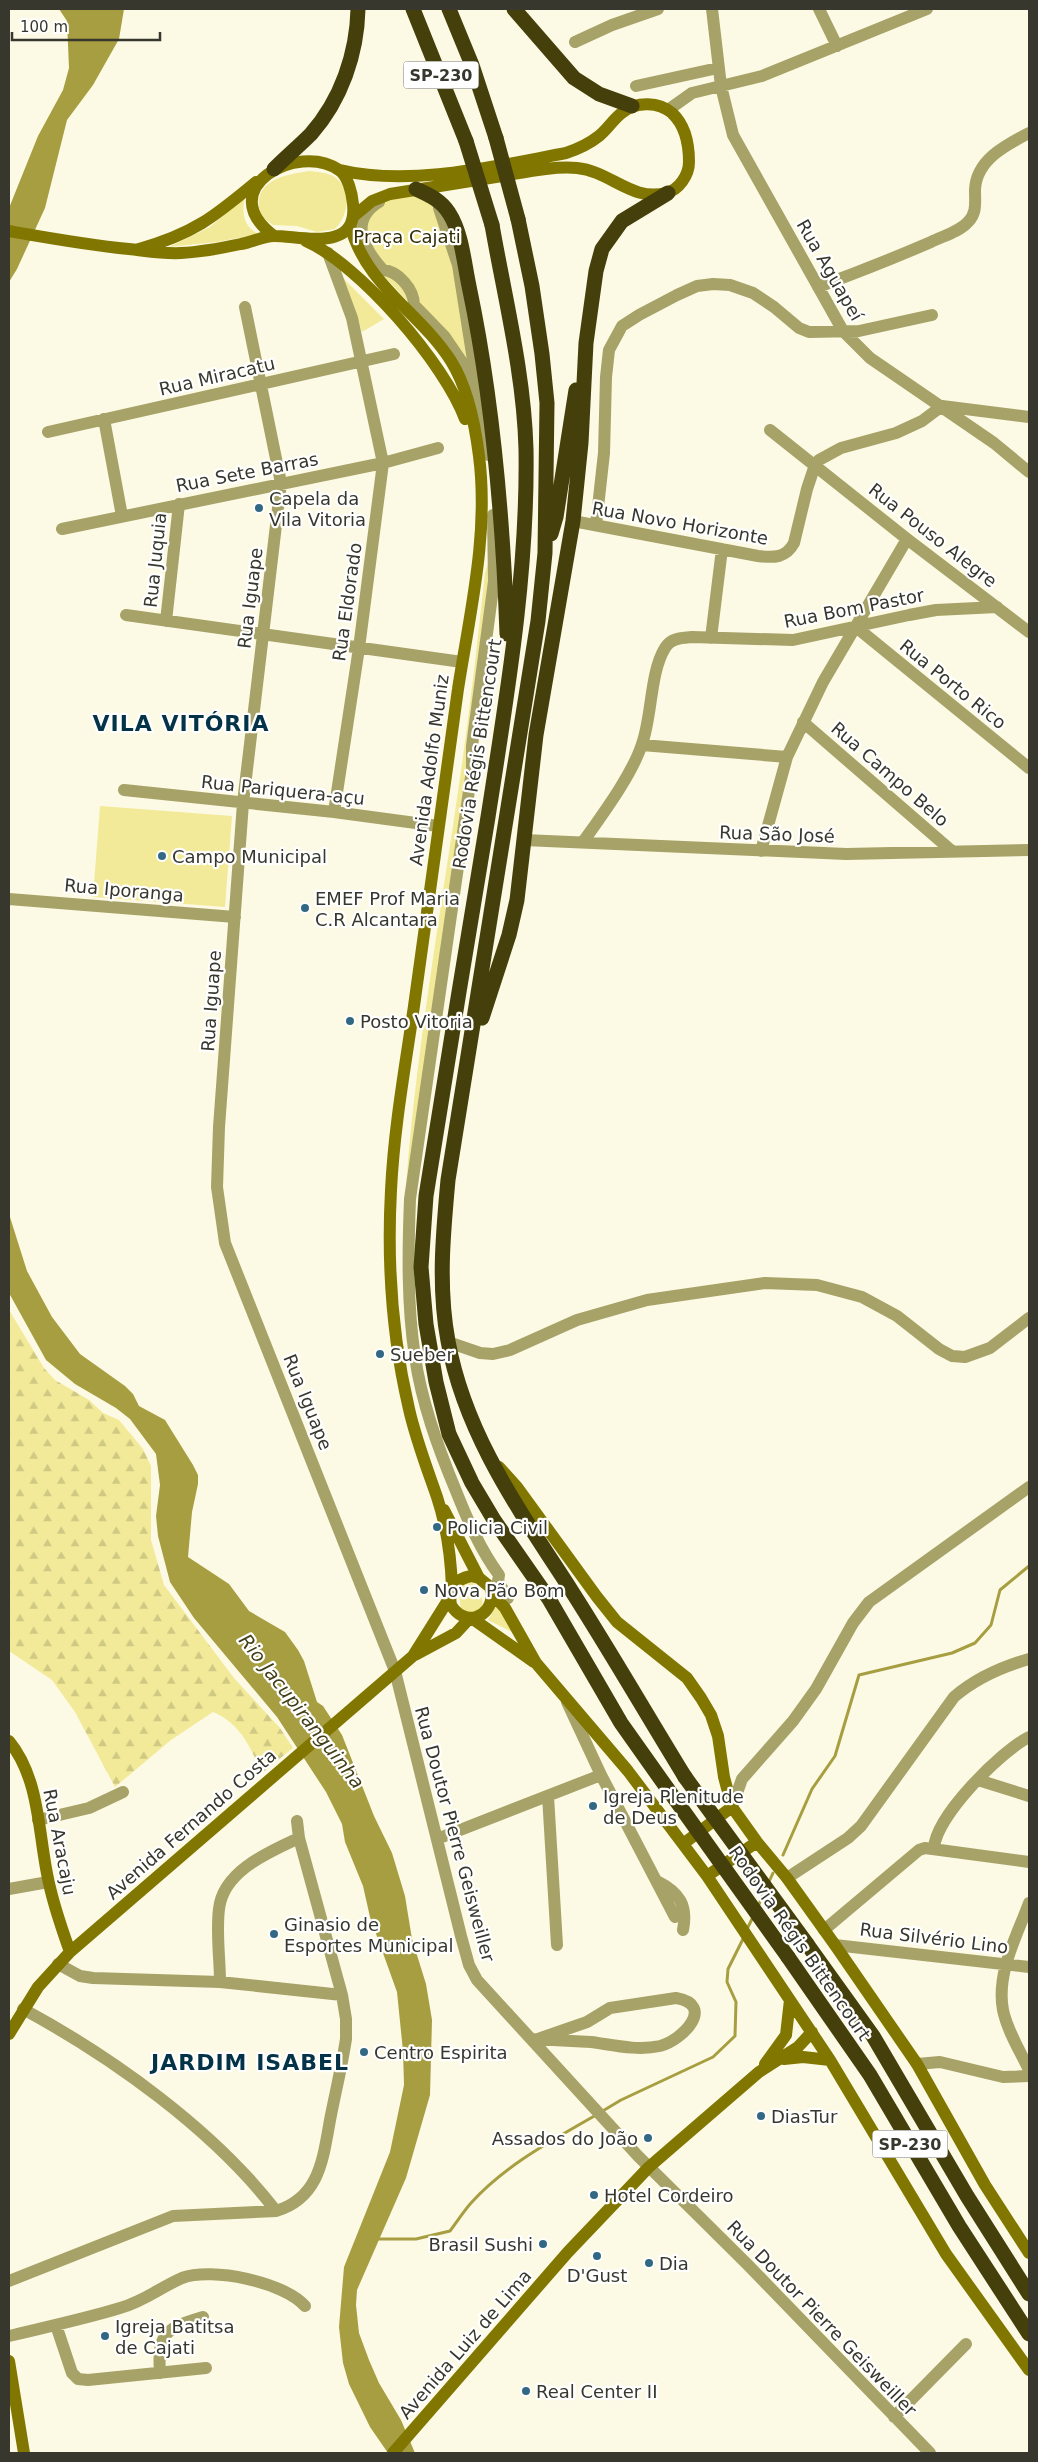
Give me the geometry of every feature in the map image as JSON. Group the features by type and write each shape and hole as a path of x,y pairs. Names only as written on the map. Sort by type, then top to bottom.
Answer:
{"highway":[{"path":"274,169 311,133 330,107 344,81 354,50 358,9"},
{"name":"Rodovia Régis Bittencourt","path":"413,9 420,22 466,141 492,225 520,386 526,446 526,508 523,564 509,682 426,1196 422,1267 426,1324 436,1382 449,1434 472,1483 549,1599 621,1723 870,2075 959,2226 1029,2334"},
{"name":"Rodovia Régis Bittencourt","path":"449,9 472,65 496,138 518,218 532,286 547,403 545,553 538,622 448,1180 442,1243 443,1307 448,1342 456,1373 485,1452 524,1519 571,1590 685,1777 873,2036 967,2196 1029,2294"},
{"path":"514,9 574,78 587,88 632,106"},
{"path":"416,190 440,202 450,213 462,250 474,310 492,430 506,598 509,682"},
{"path":"545,553 556,518 572,409 586,343 596,271 602,249 622,221 668,193"},
{"path":"467,1062 509,935 517,900 536,735 573,521 581,443 586,343"}],"street":[{"path":"576,42 658,9"},
{"name":"Rua Aguapeí","path":"712,9 718,68 733,135 843,331 870,358 994,442 1029,472"},
{"path":"819,9 837,46"},
{"path":"668,110 692,93 762,76 927,9"},
{"path":"636,86 718,68"},
{"path":"9,231 90,244 154,253 182,253 225,248 274,236 304,240 333,237 378,198 538,170 577,168 605,175 640,194 668,193 680,185 686,177 689,165 689,150 684,129 668,110 649,104 632,106 584,147 566,153 402,177 365,176 325,164 312,162 298,163 274,169 221,212 200,226 180,236 134,250"},
{"path":"818,287 953,232 967,223 974,214 976,179 982,167 991,157 1029,133"},
{"path":"340,170 350,187 352,220"},
{"path":"259,180 254,191 253,207 262,228 274,236"},
{"path":"480,404 464,365 445,337 414,305 414,298 400,278 392,271 383,270 367,253 361,230 364,218 370,208 385,199 419,196 436,204 442,211 458,264 480,404 493,516 494,582 472,746 472,770 411,1189 408,1266 415,1358 432,1432 484,1555 499,1575 498,1581 508,1598"},
{"name":"Avenida Adolfo Muniz","path":"352,220 354,240 366,265 436,342 457,372 470,410 480,459 480,535 477,575 462,662 397,1121 389,1226 390,1284 399,1360 422,1461 438,1499"},
{"name":"Avenida Adolfo Muniz","path":"304,240 328,253 370,290 418,341 439,368 452,389 480,459"},
{"name":"Rua Eldorado","path":"328,253 352,318 383,463 359,648 334,812"},
{"path":"596,525 604,453 606,377 609,350 622,326 677,295 697,286 713,284 730,285 753,294 774,307 799,328 809,332 859,331 932,315"},
{"name":"Rua Iguape","path":"245,307 281,483 243,803 217,1187 225,1243 379,1626 395,1671"},
{"name":"Rua Miracatu","path":"48,432 394,354"},
{"path":"815,465 828,454 840,448 896,433 922,421 942,406 1029,417"},
{"path":"104,419 122,516"},
{"name":"Rua Pouso Alegre","path":"770,430 907,540 1029,632"},
{"name":"Rua Sete Barras","path":"62,529 383,463 438,448"},
{"name":"Rua Novo Horizonte","path":"573,521 772,558 790,551 794,543 815,465"},
{"name":"Rua Juquia","path":"166,620 179,504"},
{"path":"762,852 787,757 823,682 907,540"},
{"path":"711,638 722,549"},
{"name":"Rua Bom Pastor","path":"583,842 602,815 642,744 660,659 671,641 679,638 793,640 936,610 997,607"},
{"path":"126,615 462,662"},
{"name":"Rua Porto Rico","path":"856,627 1029,768"},
{"name":"Rua Campo Belo","path":"804,722 953,852"},
{"path":"642,744 787,757"},
{"name":"Rua Pariquera-açu","path":"124,790 334,812 438,826"},
{"name":"Rua São José","path":"524,840 762,852 846,854 1029,850"},
{"name":"Rua Iporanga","path":"9,899 235,917"},
{"path":"448,1342 480,1354 493,1354 510,1350 577,1320 647,1300 765,1282 818,1285 862,1297 897,1316 939,1349 952,1356 965,1357 990,1348 1029,1318"},
{"path":"485,1452 517,1486 617,1622 687,1678 701,1698 711,1715 718,1736 724,1777 732,1806 756,1842 787,1878 836,1945 917,2064 985,2185 1029,2253"},
{"path":"683,1844 732,1806 742,1779 798,1715 816,1689 853,1623 869,1602 1029,1487"},
{"path":"438,1499 479,1578 485,1582 492,1594 505,1608 536,1663 639,1784 729,1908 830,2060 946,2254 1029,2370"},
{"path":"438,1499 447,1540 451,1593 455,1612 471,1619 536,1663"},
{"path":"451,1593 463,1578 479,1578"},
{"name":"Avenida Fernando Costa","path":"412,1656 451,1593"},
{"path":"471,1619 481,1616 488,1611 492,1603 492,1594"},
{"name":"Avenida Fernando Costa","path":"9,2032 38,1986 70,1952 365,1695 412,1656 456,1633 471,1619"},
{"path":"787,1878 848,1838 861,1826 954,1697 968,1685 999,1669 1029,1659"},
{"name":"Rua Doutor Pierre Geisweiller","path":"395,1671 469,1965 488,1993 535,2039 649,2166 930,2453"},
{"path":"565,1697 602,1775 675,1917"},
{"path":"934,1848 938,1830 978,1780 998,1758 1015,1744 1029,1737"},
{"name":"Rua Aracaju","path":"9,1742 27,1774 38,1820 48,1882 70,1952"},
{"path":"437,1839 602,1775"},
{"path":"978,1780 1029,1796"},
{"path":"38,1820 89,1808 122,1792"},
{"path":"548,1796 557,1945"},
{"path":"9,2281 173,2216 276,2211 290,2207 313,2184 319,2170 346,2040 346,2019 342,1996 299,1838 297,1821"},
{"path":"220,1982 219,1909 222,1896 245,1868 263,1854 299,1838"},
{"path":"707,1876 756,1842"},
{"path":"824,1930 919,1850 934,1848 1029,1862"},
{"path":"657,1880 670,1887 682,1902 685,1911 683,1930"},
{"path":"9,1888 48,1882"},
{"path":"1029,1903 1006,1964 1002,1992 1003,2010 1029,2070"},
{"name":"Rua Silvério Lino","path":"836,1945 1029,1967"},
{"path":"58,1964 80,1976 93,1978 220,1982 342,1996"},
{"path":"676,1998 685,1999 692,2006 694,2014 692,2024 685,2032 660,2046 623,2047 592,2042 535,2039 587,2022 604,2011 619,2005 676,1998"},
{"name":"Avenida Luiz de Lima","path":"759,2072 786,2035 790,2000"},
{"path":"23,2009 110,2061 170,2107 242,2170 276,2211"},
{"name":"Avenida Luiz de Lima","path":"393,2453 568,2252 649,2166 759,2072 798,2047 812,2032"},
{"path":"779,2059 803,2057 830,2060"},
{"path":"917,2064 940,2062 1003,2077 1029,2076"},
{"path":"9,2336 121,2308 193,2275 228,2276 288,2292 298,2298 305,2306"},
{"path":"160,2373 158,2350 161,2339 177,2327 203,2318"},
{"path":"56,2325 72,2373 78,2379 88,2380 206,2368"},
{"path":"894,2417 966,2344"},
{"path":"9,2361 24,2453"}],"green space":[{"path":"309,171 333,176 344,187 347,202 346,209 335,229 317,232 297,226 273,225 261,216 259,204 260,195 264,187 279,178"},
{"name":"Praça Cajati","path":"409,192 442,208 476,392 446,342 365,256 359,236 380,199"},
{"path":"245,196 244,218 249,227 259,234 217,242 169,247 210,227"},
{"path":"342,277 384,319 362,332"},
{"path":"491,554 488,609 403,1233 412,1115 419,1056 465,740 485,573"},
{"name":"Campo Municipal","path":"100,806 232,816 225,907 93,897"},
{"path":"9,1310 44,1368 55,1380 89,1400 103,1413 119,1420 143,1449 151,1466 151,1540 164,1585 234,1678 280,1728 293,1748 262,1773 244,1737 230,1723 213,1712 171,1740 115,1787 75,1712 52,1680 9,1651"},
{"path":"465,1580 474,1583 480,1594 482,1609 480,1613 461,1611 459,1592"},
{"path":"495,1604 518,1635 488,1620"}],"water":[{"path":"59,9 124,9 119,39 93,85 67,120 45,208 17,269 9,282 9,208 38,136 63,90 69,68 67,21"},
{"name":"Rio Jacupiranguinha","path":"9,1214 27,1271 52,1317 80,1354 125,1386 133,1394 139,1406 165,1420 193,1465 198,1475 198,1484 192,1512 188,1557 229,1584 249,1611 285,1632 298,1650 304,1661 317,1702 323,1706 342,1735 374,1816 392,1853 405,1896 412,1939 426,1984 432,2020 430,2095 406,2178 357,2290 356,2305 359,2333 369,2360 379,2383 401,2420 415,2453 388,2453 370,2427 349,2384 343,2363 339,2327 344,2267 390,2152 404,2085 403,2051 397,1992 370,1917 363,1886 345,1842 342,1824 326,1792 277,1717 194,1618 170,1582 158,1536 156,1516 160,1485 156,1454 130,1419 116,1408 75,1384 46,1360 9,1293"}],"waterway":[{"path":"783,1855 812,1789 835,1756 859,1675 952,1653 975,1643 991,1625 1000,1590 1029,1566"},
{"path":"768,1884 773,1873"},
{"path":"758,1907 763,1894"},
{"path":"747,1929 753,1917"},
{"path":"601,2112 621,2100 713,2057 735,2036 736,2002 727,1982 728,1969 744,1937"},
{"path":"376,2239 416,2239 450,2231 465,2210 484,2189 514,2165 596,2115"}],"place":[{"name":"Capela da Vila Vitoria","path":"259,508"},
{"name":"Campo Municipal","path":"162,856"},
{"name":"EMEF Prof Maria C.R Alcantara","path":"305,908"},
{"name":"Posto Vitoria","path":"350,1021"},
{"name":"Sueber","path":"380,1354"},
{"name":"Policia Civil","path":"437,1527"},
{"name":"Nova Pão Bom","path":"424,1590"},
{"name":"Igreja Plenitude de Deus","path":"593,1806"},
{"name":"Ginasio de Esportes Municipal","path":"274,1934"},
{"name":"Centro Espirita","path":"364,2052"},
{"name":"DiasTur","path":"761,2116"},
{"name":"Assados do João","path":"648,2138"},
{"name":"Hotel Cordeiro","path":"594,2195"},
{"name":"Brasil Sushi","path":"543,2244"},
{"name":"D'Gust","path":"597,2256"},
{"name":"Dia","path":"649,2263"},
{"name":"Igreja Batitsa de Cajati","path":"105,2336"},
{"name":"Real Center II","path":"526,2391"}],"district":[{"name":"VILA VITÓRIA","path":"181,723"},
{"name":"JARDIM ISABEL","path":"250,2062"}]}
